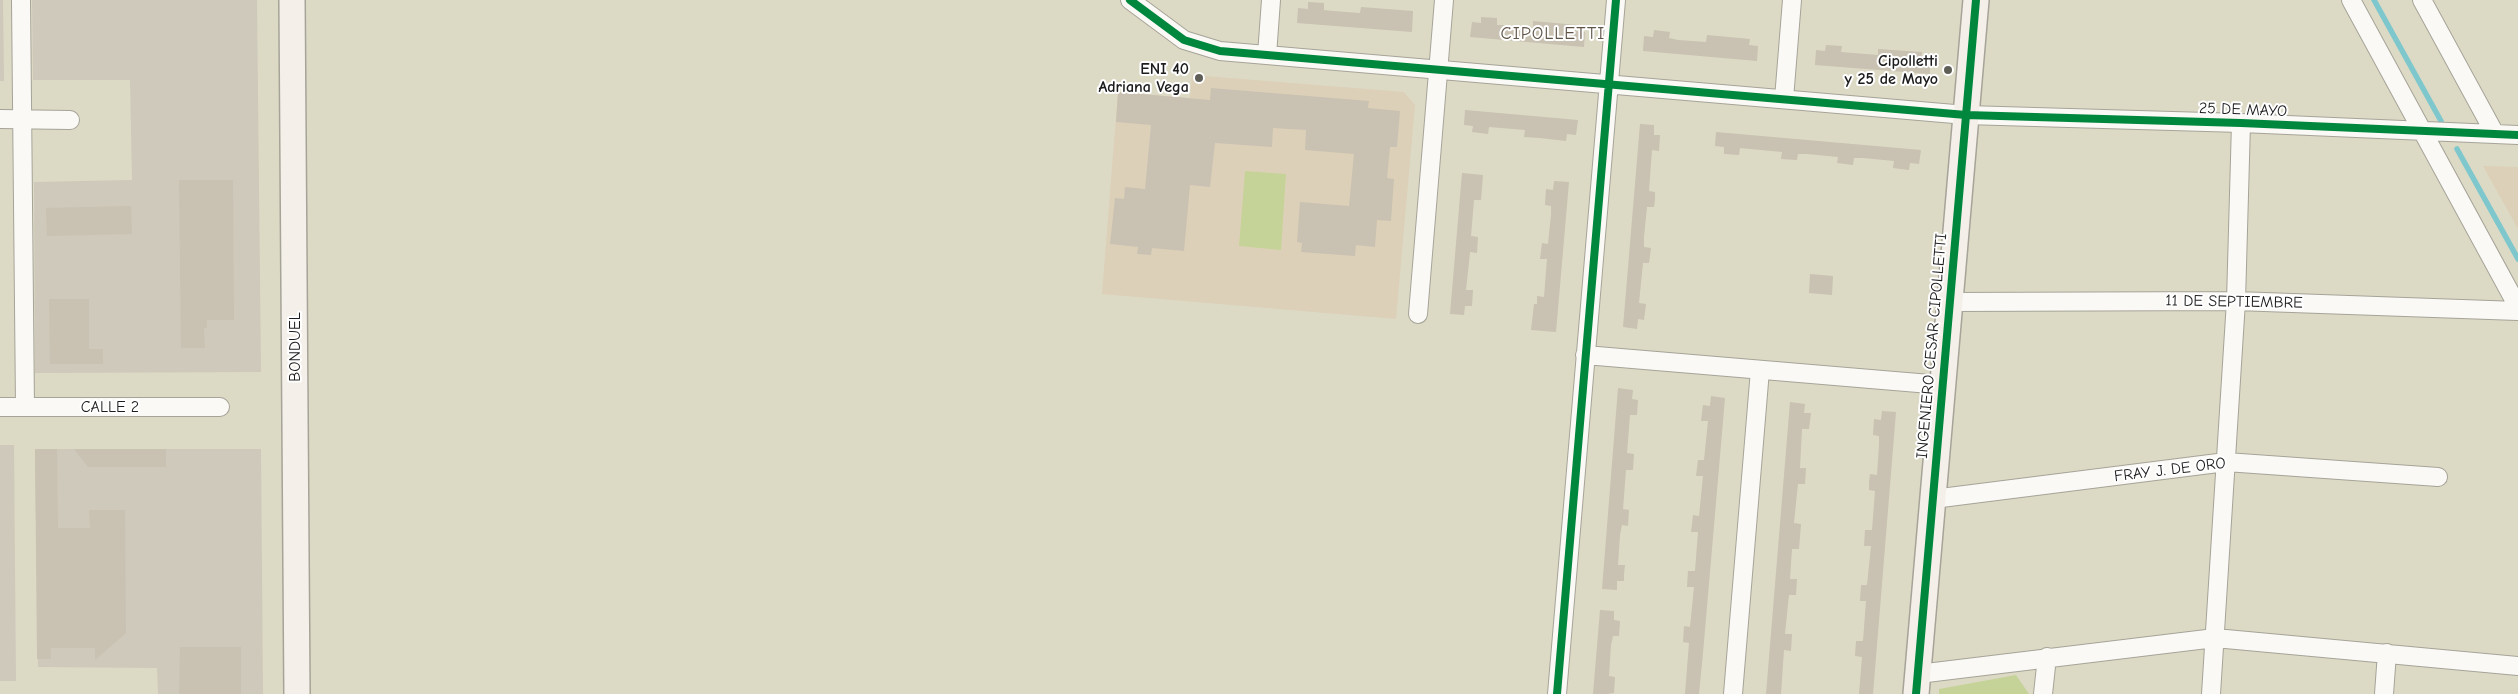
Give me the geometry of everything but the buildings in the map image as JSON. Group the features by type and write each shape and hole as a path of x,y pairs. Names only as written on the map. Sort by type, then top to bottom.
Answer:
{"main road":[{"name":"BONDUEL","path":"292,0 297,694"},
{"name":"INGENIERO CESAR CIPOLLETTI","path":"1917,684 1976,0"}],"street":[{"path":"21,0 25,407"},
{"name":"25 DE MAYO","path":"1130,0 1184,40 1220,51 1966,115 2240,123 2518,135"},
{"path":"1267,55 1271,0"},
{"path":"1418,314 1444,0"},
{"path":"1556,694 1616,0"},
{"path":"1784,99 1792,0"},
{"path":"2351,0 2518,309"},
{"path":"2422,0 2495,134"},
{"path":"0,119 70,120"},
{"path":"2211,694 2236,301 2240,123"},
{"name":"11 DE SEPTIEMBRE","path":"1950,302 2236,301 2518,309"},
{"path":"1586,355 1942,385"},
{"path":"1733,694 1760,370"},
{"name":"CALLE 2","path":"0,407 220,407"},
{"name":"FRAY J. DE ORO","path":"1933,499 2226,462 2438,477"},
{"path":"1917,684 2047,657 2215,638 2518,666"},
{"path":"2384,694 2387,653"},
{"path":"2043,694 2047,657"}],"shaded area":[{"path":"0,0 3,0 4,81 0,81"},
{"path":"32,0 257,0 261,372 35,373 34,182 132,180 130,80 33,80"},
{"path":"1192,75 1404,92 1415,105 1396,319 1102,294 1118,92 1190,98"},
{"path":"2483,166 2518,167 2518,229"},
{"path":"0,445 14,445 16,681 0,681"},
{"path":"35,449 261,449 263,694 158,694 157,668 38,667"}],"green space":[{"path":"1245,171 1286,174 1281,250 1239,246"},
{"path":"2016,675 2029,694 1939,694 1939,689"}],"waterway":[{"path":"2374,0 2441,121"},
{"path":"2457,149 2518,259"}],"cycle path":[{"path":"1130,0 1184,40 1220,51 1966,115 2241,123 2518,135"},
{"path":"1557,694 1616,0"},
{"path":"1916,694 1976,0"}],"place":[{"name":"Cipolletti y 25 de Mayo","path":"1948,70"},
{"name":"ENI 40 Adriana Vega","path":"1199,78"}],"district":[{"name":"CIPOLLETTI","path":"1553,34"}]}
